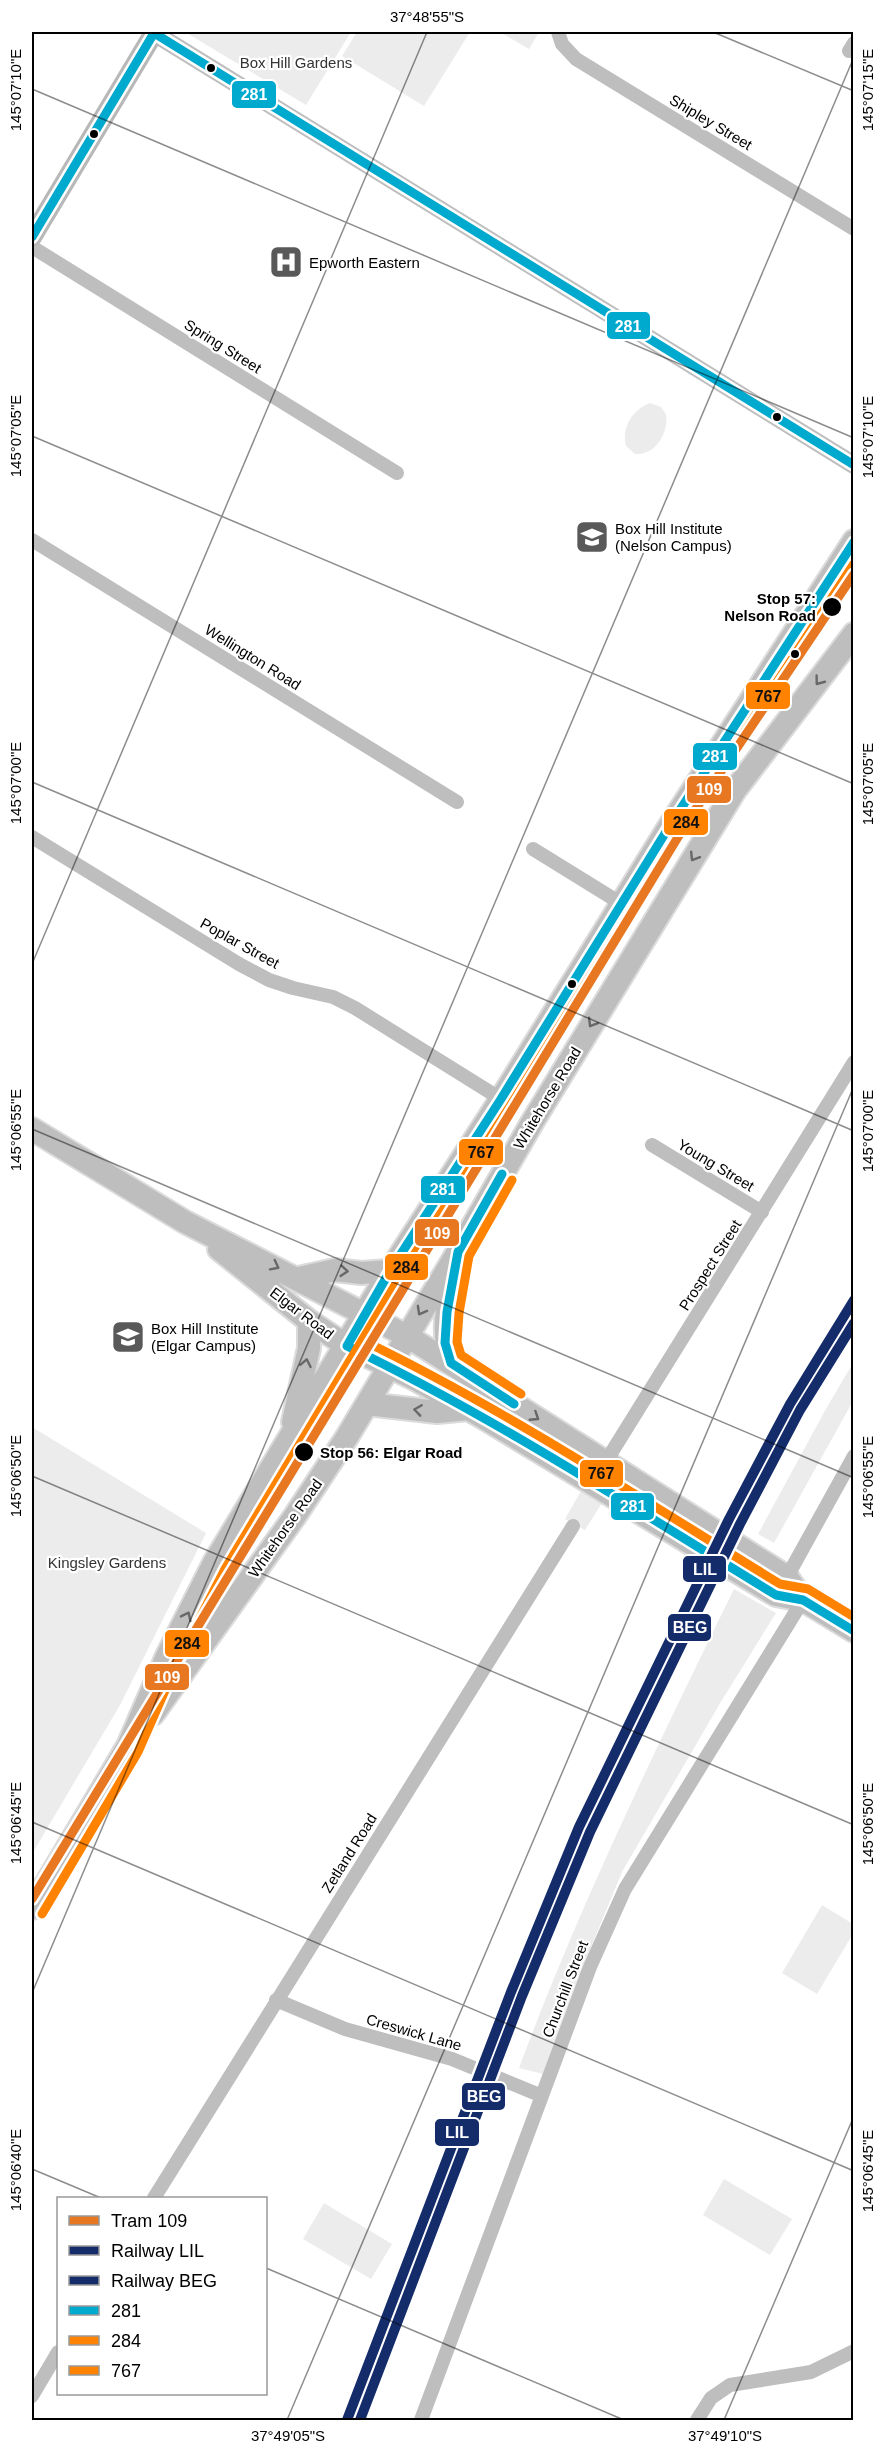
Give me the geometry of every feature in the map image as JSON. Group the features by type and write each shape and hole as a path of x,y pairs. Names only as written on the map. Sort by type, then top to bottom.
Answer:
{"main road":[{"path":"32,237 153,32"},
{"name":"Whitehorse Road","path":"128,1746 167,1656 214,1563 347,1346 390,1271 501,1099 687,798 854,541"},
{"name":"Whitehorse Road","path":"32,1908 128,1746 296,1516 367,1404 533,1121 735,790 854,634"},
{"name":"Elgar Road","path":"32,1129 186,1221 300,1278 407,1336 787,1577 802,1600"},
{"name":"Elgar Road","path":"186,1221 309,1321 347,1346 390,1366 469,1409 776,1595 802,1600 854,1631"},
{"path":"451,1363 445,1343 445,1327 458,1252"},
{"path":"300,1278 335,1270 361,1273 390,1271"},
{"path":"288,1441 309,1348 309,1321"},
{"path":"367,1404 436,1412 469,1409"}],"street":[{"path":"153,32 854,465"},
{"name":"Shipley Street","path":"558,34 567,52 576,59 854,229"},
{"name":"Spring Street","path":"32,247 397,473"},
{"name":"Wellington Road","path":"32,540 458,802"},
{"name":"Poplar Street","path":"32,837 239,964 269,980 333,997 355,1008 501,1099"},
{"path":"533,849 622,904"},
{"name":"Prospect Street","path":"599,1486 605,1463 854,1062"},
{"name":"Young Street","path":"652,1145 762,1212"},
{"path":"787,1577 854,1456"},
{"name":"Zetland Road","path":"155,2197 573,1526"},
{"name":"Churchill Street","path":"421,2421 590,1967 625,1888 802,1600"},
{"name":"Creswick Lane","path":"276,2000 345,2029 452,2059 542,2096"},
{"path":"697,2421 711,2398 730,2385 811,2372 854,2351"},
{"path":"32,2396 57,2354"}],"green space":[{"name":"Box Hill Gardens","path":"185,32 351,32 306,105"},
{"path":"357,32 470,32 424,106 342,56"},
{"path":"500,32 539,32 529,49"},
{"path":"650,403 661,407 666,414 663,436 649,451 635,454 626,446 627,426 638,410"},
{"path":"853,1363 853,1401 774,1543 758,1534"},
{"name":"Kingsley Gardens","path":"32,1427 206,1533 120,1705 32,1854"},
{"path":"581,1491 602,1503 585,1530 565,1519"},
{"path":"734,1589 776,1613 719,1705 622,1872 584,1964 543,2074 519,2068 594,1886 648,1766"},
{"path":"822,1905 853,1924 854,1932 817,1994 782,1973"},
{"path":"724,2179 792,2219 770,2255 703,2215"},
{"path":"324,2203 392,2244 371,2279 303,2239"}],"tram line":[{"name":"109","path":"32,1899 689,819 854,574"}],"rail line":[{"name":"LIL","path":"347,2420 511,1992 579,1827 729,1519 790,1404 854,1300"},
{"name":"BEG","path":"360,2420 522,1996 590,1832 740,1524 800,1410 854,1323"}],"transit line":[{"name":"281","path":"32,237 154,33 854,465"},
{"name":"281","path":"854,542 669,827 501,1099 390,1271 347,1346 511,1434 776,1595 803,1600 854,1631"},
{"name":"284","path":"42,1914 138,1752 178,1661 225,1569 400,1277 511,1105 679,833 854,564"},
{"name":"767","path":"854,564 679,833 511,1105 400,1277 364,1341 523,1426 780,1584 808,1589 854,1617"},
{"name":"281","path":"502,1174 458,1252 447,1312 445,1343 451,1363 514,1404"},
{"name":"767","path":"512,1180 469,1256 459,1313 457,1342 461,1355 521,1394"}],"place":[{"name":"Epworth Eastern","path":"286,262"},
{"name":"Box Hill Institute (Nelson Campus)","path":"592,537"},
{"name":"Stop 57: Nelson Road","path":"832,607"},
{"name":"Box Hill Institute (Elgar Campus)","path":"128,1337"},
{"name":"Stop 56: Elgar Road","path":"304,1452"}]}
